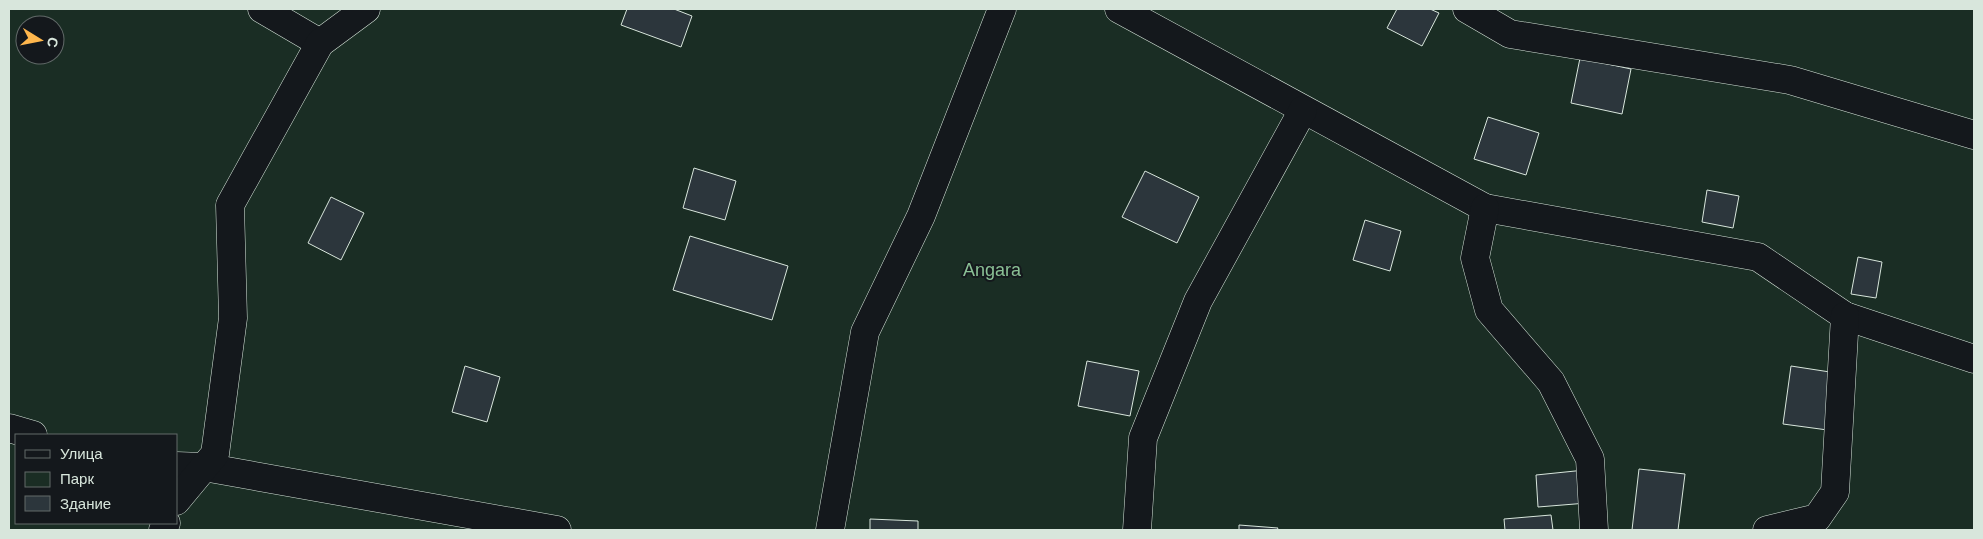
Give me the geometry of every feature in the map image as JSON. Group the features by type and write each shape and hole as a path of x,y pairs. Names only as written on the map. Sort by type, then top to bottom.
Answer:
{"street":[{"path":"262,9 320,43"},
{"path":"178,498 215,454 233,318 230,205 320,43 366,9"},
{"path":"830,530 865,332 921,216 1002,9"},
{"path":"1119,9 1485,208 1758,257 1845,316 1974,359"},
{"path":"1467,9 1510,34 1790,80 1974,135"},
{"path":"1137,530 1142,438 1198,301 1302,110"},
{"path":"1485,208 1475,258 1489,310 1551,382 1590,459 1594,530"},
{"path":"1767,530 1817,518 1835,492 1845,316"},
{"path":"9,428 29,434"},
{"path":"178,466 204,467 557,530"}],"green space":[{"name":"Angara","path":"9,9 1974,9 1974,530 9,530"}],"building":[{"path":"627,9 674,9 692,16 681,47 621,25"},
{"path":"1397,9 1430,9 1439,13 1422,46 1387,28"},
{"path":"1580,58 1631,69 1622,114 1571,103"},
{"path":"1488,117 1539,133 1526,175 1474,159"},
{"path":"694,168 736,181 725,220 683,208"},
{"path":"1145,171 1199,197 1177,243 1122,217"},
{"path":"1707,190 1739,196 1733,228 1702,222"},
{"path":"331,197 364,213 341,260 308,243"},
{"path":"1365,220 1401,231 1390,271 1353,260"},
{"path":"690,236 788,266 772,320 673,290"},
{"path":"1858,257 1882,262 1876,298 1851,294"},
{"path":"1087,361 1139,371 1130,416 1078,406"},
{"path":"465,366 500,377 487,422 452,412"},
{"path":"1791,366 1843,374 1835,431 1783,424"},
{"path":"1639,469 1685,474 1678,530 1632,530"},
{"path":"1585,470 1587,503 1538,507 1536,475"},
{"path":"1551,515 1553,530 1505,530 1504,519"},
{"path":"870,519 918,521 918,530 870,530"},
{"path":"1239,525 1278,528 1277,530 1239,530"}]}
